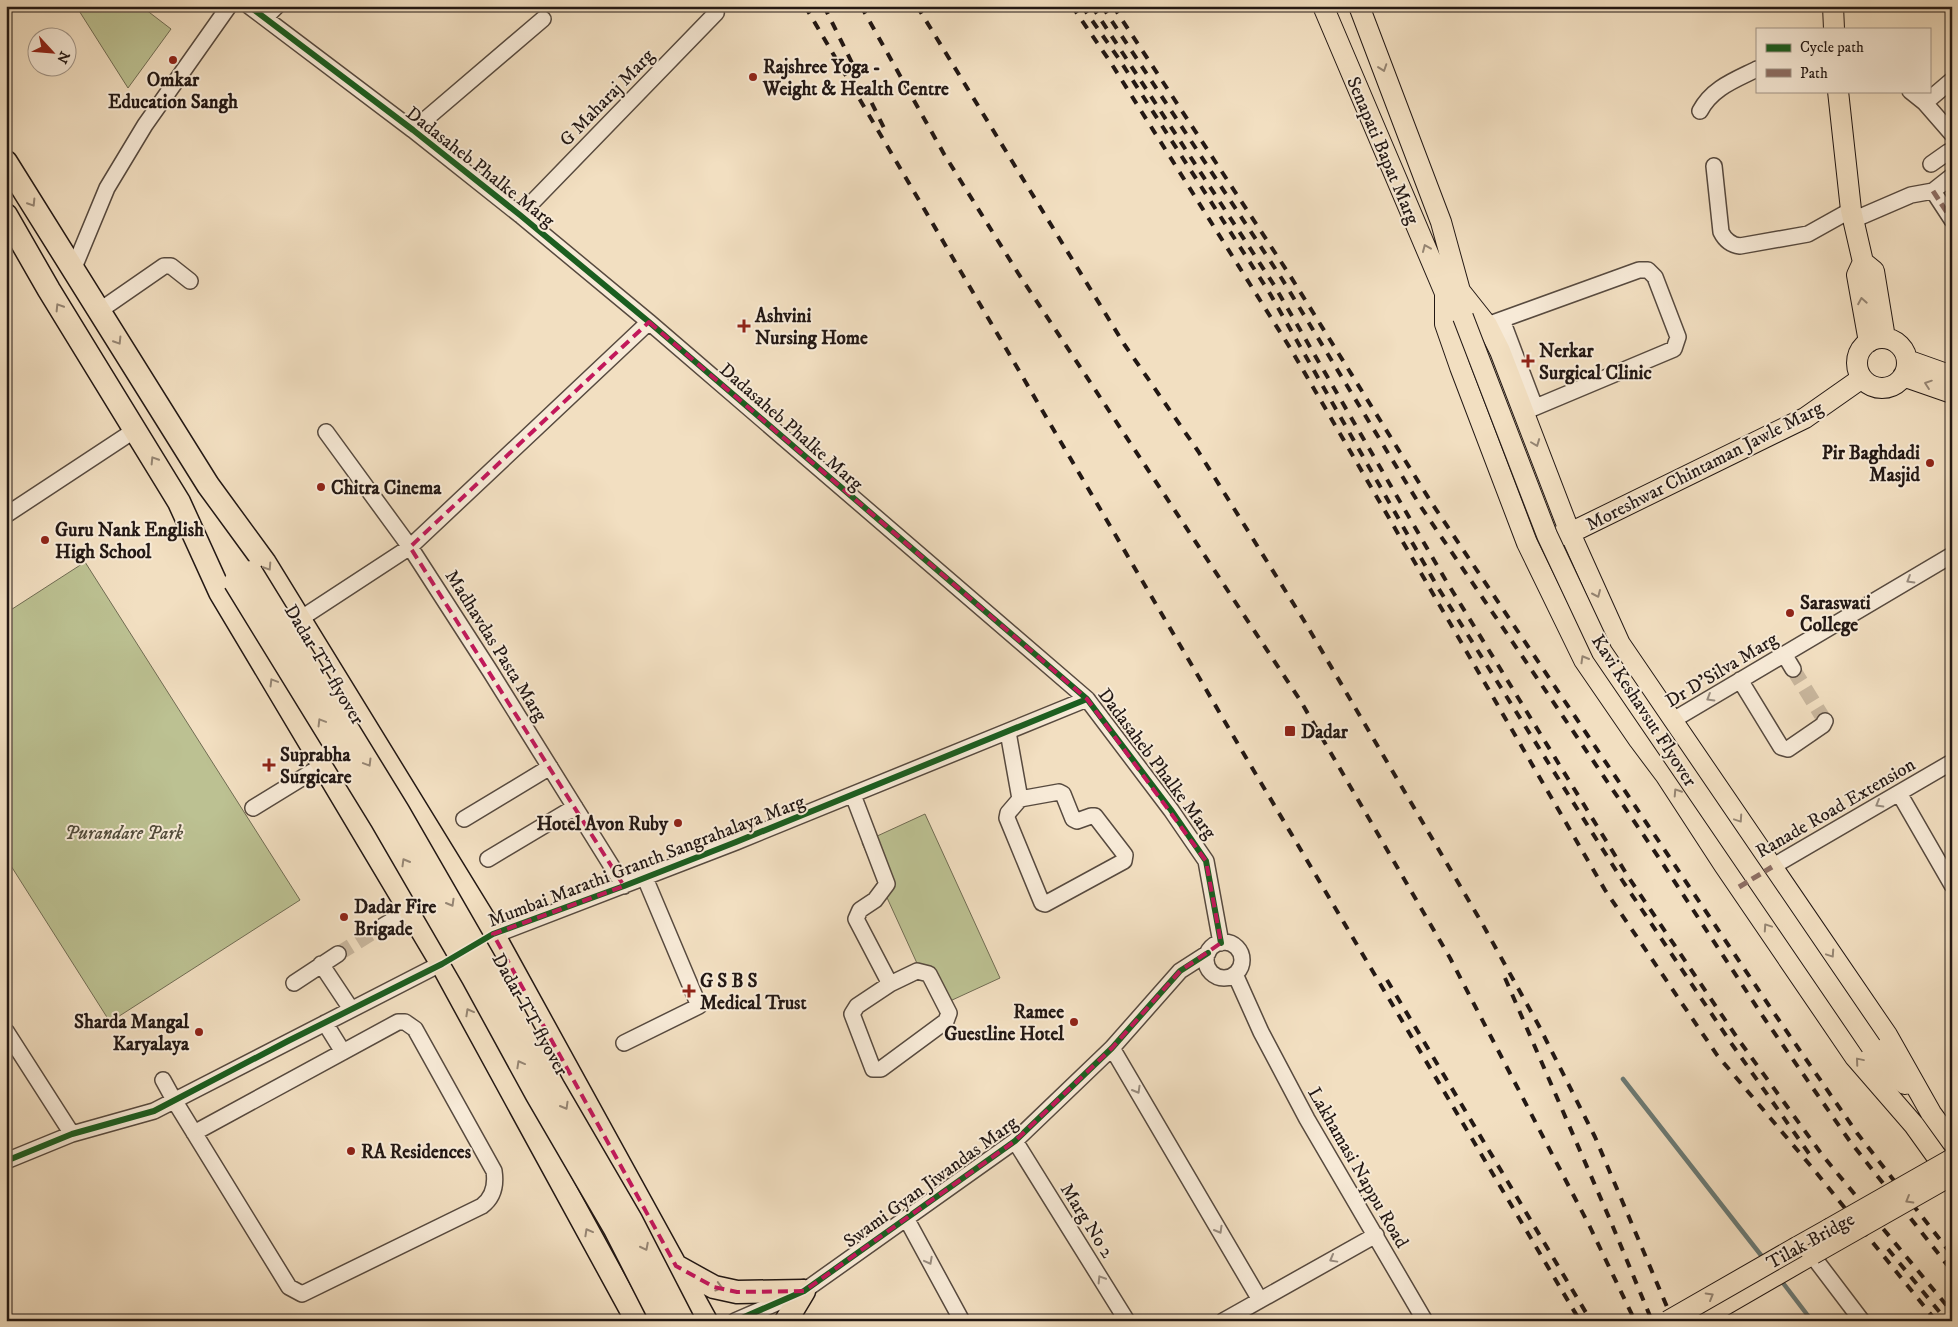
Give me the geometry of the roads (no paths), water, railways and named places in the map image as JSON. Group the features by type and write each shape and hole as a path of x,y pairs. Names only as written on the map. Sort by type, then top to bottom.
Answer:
{"highway":[{"path":"6,162 208,485 265,563 493,934 706,1321"},
{"path":"6,215 49,290 180,502 243,577"},
{"path":"208,485 243,577"},
{"path":"180,502 220,592 442,964 637,1321"},
{"name":"Dadar TT flyover","path":"243,577 615,1229 662,1321"},
{"name":"Dadar TT flyover","path":"243,577 398,812 631,1220 683,1321"},
{"path":"572,1201 622,1169"},
{"path":"676,1266 714,1287 737,1292 804,1291"},
{"path":"786,1321 804,1291"}],"main road":[{"name":"Senapati Bapat Marg","path":"1324,6 1343,52 1450,285"},
{"name":"Senapati Bapat Marg","path":"1359,6 1442,222 1450,285"},
{"path":"1833,6 1834,28"},
{"path":"1343,52 1372,38"},
{"path":"1838,92 1852,215 1864,262 1857,275 1877,340"},
{"path":"1450,285 1495,323 1500,351 1529,410 1570,533 1620,644 1887,1036 1931,1113 1952,1142"},
{"path":"1450,285 1445,324 1527,544 1584,660 1666,776 1855,1057 1914,1125 1952,1177"},
{"name":"Kavi Keshavsut Flyover","path":"1450,285 1547,535 1602,652 1871,1046 1914,1125"},
{"path":"1877,340 1900,345 1905,368 1897,383 1888,387 1879,388 1870,385 1862,378 1857,366 1864,346 1877,340"},
{"path":"1905,368 1952,376"},
{"path":"1905,368 1952,393"},
{"name":"Moreshwar Chintaman Jawle Marg","path":"1527,544 1570,533 1805,418 1862,378"},
{"name":"Kavi Keshavsut Flyover","path":"1871,1046 1931,1113"},
{"name":"Tilak Bridge","path":"1696,1321 1952,1159"},
{"name":"Tilak Bridge","path":"1668,1321 1952,1177"}],"street":[{"path":"74,270 107,188 144,125 228,6"},
{"name":"Dadasaheb Phalke Marg","path":"249,6 520,215 649,322 1087,699 1172,810 1206,861 1221,943"},
{"path":"265,18 277,6"},
{"name":"G Maharaj Marg","path":"520,215 716,13 712,6"},
{"path":"412,130 543,19"},
{"path":"1700,111 1706,100 1722,86 1756,69"},
{"path":"1925,103 1952,80"},
{"path":"1911,92 1925,103 1952,134"},
{"path":"1931,164 1948,152 1952,155"},
{"path":"1714,166 1722,232 1724,237 1734,246 1808,234 1852,215 1910,195 1933,191 1950,178"},
{"path":"1933,191 1952,220"},
{"path":"99,311 164,266 171,266 190,280"},
{"path":"1495,323 1643,270 1648,270 1655,276 1678,337 1676,346 1670,352 1529,410"},
{"path":"300,619 410,547 649,322"},
{"path":"6,515 135,430"},
{"name":"Madhavdas Pasta Marg","path":"326,432 410,547 624,886"},
{"name":"Dr D'Silva Marg","path":"1639,740 1952,555"},
{"path":"1784,654 1793,670"},
{"path":"1740,680 1781,748 1788,749 1823,725 1825,720"},
{"name":"Mumbai Marathi Granth Sangrahalaya Marg","path":"6,1161 72,1134 154,1111 325,1022 442,964 493,934 645,878 1087,699"},
{"path":"1008,732 1020,798 1008,813 1007,818 1042,902 1046,904 1124,861 1125,855 1096,816 1076,821 1063,794 1059,792 1020,798"},
{"name":"Ranade Road Extension","path":"1739,887 1952,762"},
{"path":"253,808 323,765"},
{"path":"464,819 550,767"},
{"path":"1899,793 1952,885"},
{"path":"853,795 887,884 875,900 860,910 856,920 890,984"},
{"path":"488,859 575,807"},
{"path":"624,1043 699,1006 645,878"},
{"path":"383,926 410,910"},
{"path":"1221,943 1232,944 1240,952 1242,964 1235,974 1224,978 1213,974 1207,964 1208,953 1211,948 1221,943"},
{"name":"Swami Gyan Jiwandas Marg","path":"735,1321 804,1291 1015,1141 1112,1048 1180,971 1208,953"},
{"path":"294,983 338,954"},
{"path":"321,964 351,1009"},
{"path":"917,971 929,974 950,1013 946,1021 881,1069 873,1068 852,1014 856,1006 890,984 917,971"},
{"name":"Lakhamasi Nappu Road","path":"1235,974 1261,1032 1307,1119 1425,1321"},
{"path":"325,1022 343,1052"},
{"path":"164,1080 194,1133 289,1286 302,1294 487,1202 493,1192 495,1181 494,1171 412,1025 405,1022 398,1022 194,1133"},
{"path":"6,1031 72,1134"},
{"path":"1112,1048 1260,1300"},
{"name":"Marg No 2","path":"1015,1141 1127,1321"},
{"path":"906,1218 962,1321"},
{"path":"1223,1321 1376,1235"},
{"path":"1810,1248 1818,1263 1862,1321"}],"waterway":[{"path":"1623,1079 1764,1259"},
{"path":"1780,1279 1812,1321"}],"tunnel":[{"path":"1793,669 1825,721"},
{"path":"338,954 383,926"}],"railway":[{"path":"805,6 1238,744 1580,1321"},
{"path":"824,6 885,130"},
{"path":"861,6 944,154 1018,273 1300,700 1450,958 1590,1227 1635,1321"},
{"path":"917,6 1124,344 1198,451 1303,619 1483,925 1539,1026 1595,1137 1673,1321"},
{"path":"1072,6 1111,63 1292,351 1605,890 1717,1055 1815,1171 1936,1321"},
{"path":"1082,6 1119,59 1269,292 1437,586 1622,880 1731,1043 1810,1155"},
{"path":"1092,6 1274,285 1445,579 1629,878 1738,1039 1823,1156 1952,1312"},
{"path":"1102,6 1282,279 1421,507 1659,858 1764,1018 1849,1140 1952,1271"},
{"path":"1113,6 1289,274 1431,502 1774,1013 1857,1133 1952,1255"},
{"path":"1505,978 1652,1321"},
{"path":"1387,980 1591,1321"},
{"path":"1888,1249 1947,1321"}],"place":[{"name":"Omkar Education Sangh","path":"173,60"},
{"name":"Rajshree Yoga - Weight & Health Centre","path":"753,77"},
{"name":"Ashvini Nursing Home","path":"744,326"},
{"name":"Nerkar Surgical Clinic","path":"1528,361"},
{"name":"Pir Baghdadi Masjid","path":"1930,463"},
{"name":"Chitra Cinema","path":"321,487"},
{"name":"Guru Nank English High School","path":"45,540"},
{"name":"Saraswati College","path":"1790,613"},
{"name":"Dadar","path":"1290,731"},
{"name":"Suprabha Surgicare","path":"269,765"},
{"name":"Hotel Avon Ruby","path":"678,823"},
{"name":"Dadar Fire Brigade","path":"344,917"},
{"name":"G S B S Medical Trust","path":"689,991"},
{"name":"Ramee Guestline Hotel","path":"1074,1022"},
{"name":"Sharda Mangal Karyalaya","path":"199,1032"},
{"name":"RA Residences","path":"351,1151"}],"park label":[{"name":"Purandare Park","path":"124,832"}]}
